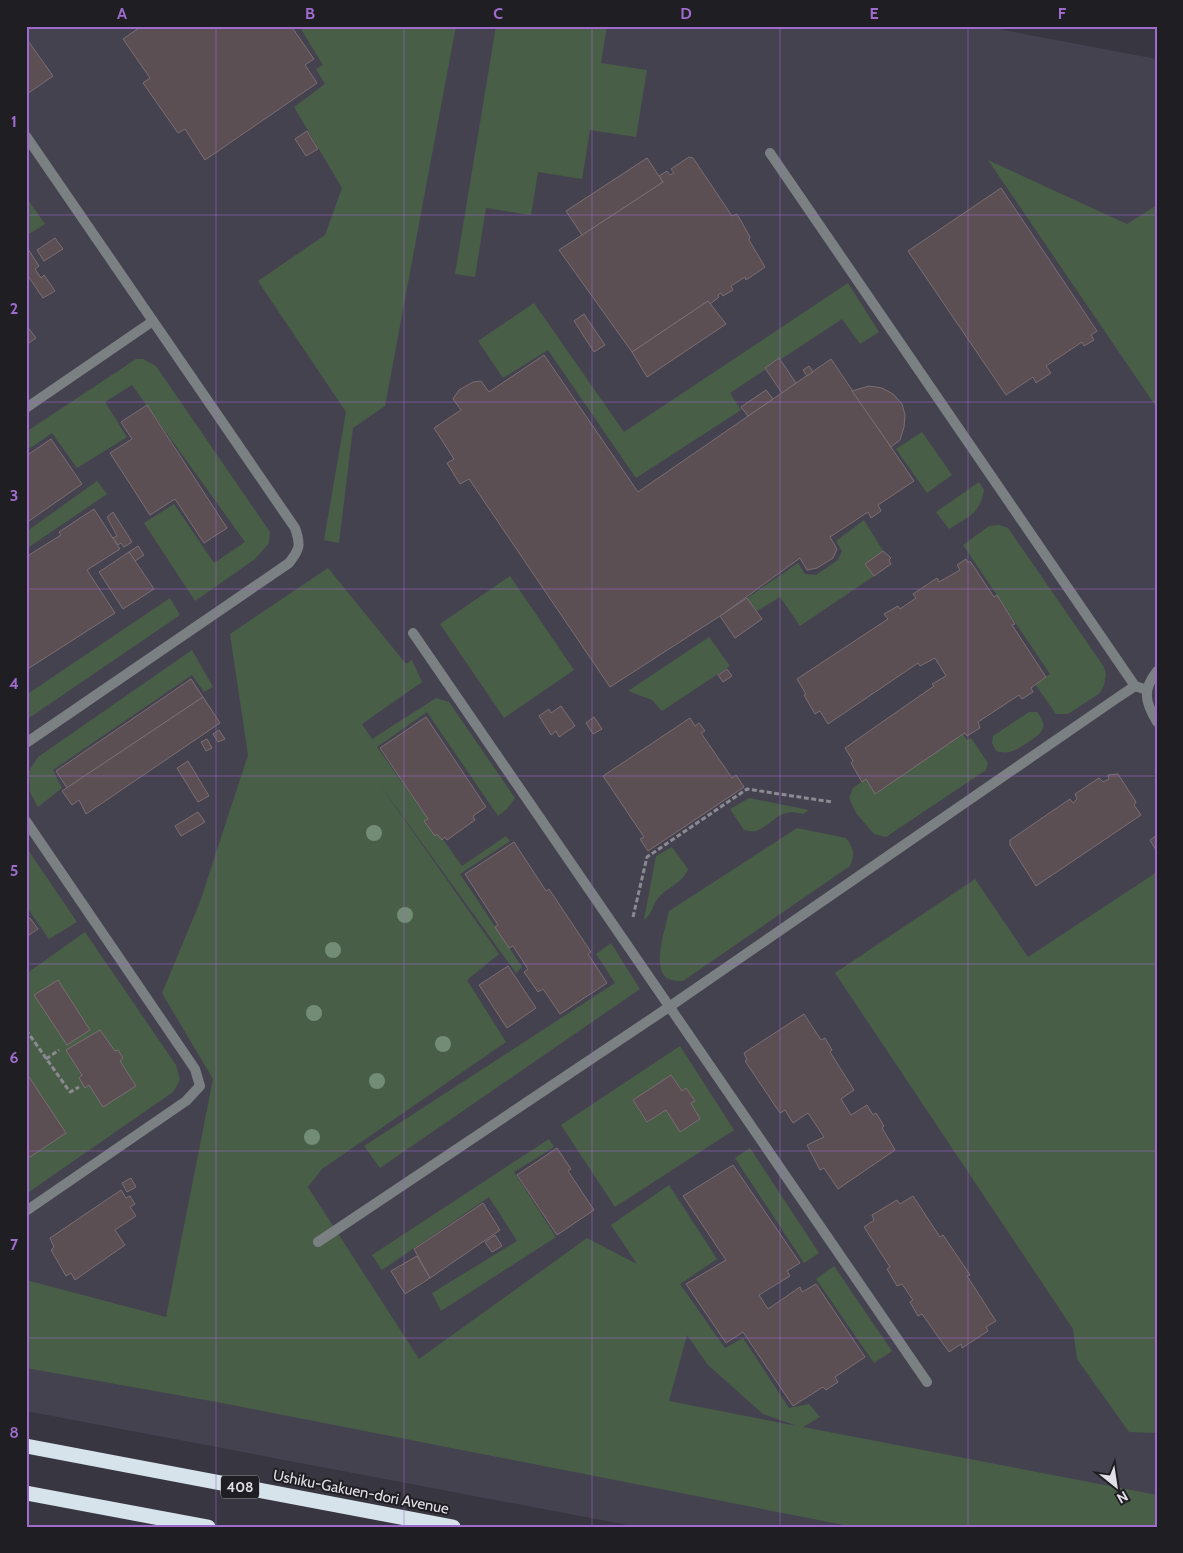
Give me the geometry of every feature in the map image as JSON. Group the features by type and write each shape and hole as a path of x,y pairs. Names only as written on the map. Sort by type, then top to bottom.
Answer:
{"highway":[{"name":"Ushiku-Gakuen-dori Avenue","path":"26,1446 453,1527"},
{"path":"26,1493 208,1527"}],"lane":[{"path":"26,136 295,528 300,541 297,553 289,563 26,743"},
{"path":"770,153 1135,686 1147,690"},
{"path":"26,408 153,321"},
{"path":"413,633 927,1382"},
{"path":"1157,671 1149,681 1147,690 1147,703 1157,722"},
{"path":"318,1242 669,1007 1135,686"},
{"path":"26,821 195,1069 200,1086 186,1101 26,1211"}],"path":[{"path":"626,944 647,857 747,789 832,802"},
{"path":"26,1030 70,1092 78,1087"},
{"path":"46,1058 58,1050"}],"shaded area":[{"path":"26,26 982,26 1157,59 1157,1527 638,1527 26,1411"}],"green space":[{"path":"299,26 456,26 385,406 353,428 339,543 324,540 346,412 258,281 325,235 342,188 294,107 325,84 316,69 323,65"},
{"path":"496,26 607,26 601,63 647,70 636,137 590,130 582,179 538,172 531,215 486,208 475,277 455,274"},
{"path":"988,160 1127,224 1157,205 1157,408"},
{"path":"26,197 45,224 26,236"},
{"path":"848,283 879,332 860,344 842,319 730,393 741,410 636,478 548,350 503,378 478,341 534,303 624,432"},
{"path":"136,359 143,359 156,366 270,532 269,543 255,559 195,601 144,523 174,504 214,563 245,542 132,385 105,402 127,437 77,468 52,433 26,451 26,432"},
{"path":"922,432 952,475 927,493 896,449"},
{"path":"97,481 107,494 26,549 26,532"},
{"path":"979,482 984,490 980,505 967,518 949,529 936,512"},
{"path":"864,520 883,551 865,564 874,576 800,626 780,597 757,611 747,598 798,563 805,574 816,575 838,560 842,551 836,541"},
{"path":"999,525 1008,528 1104,667 1106,674 1100,693 1068,714 1056,714 1035,684 1050,674 963,545 989,526"},
{"path":"328,568 406,664 412,660 422,682 362,724 372,739 436,698 449,702 515,798 507,809 498,816 427,712 377,747 462,866 506,836 510,841 460,874 522,967 516,973 378,782 499,954 467,980 506,1042 322,1169 308,1187 419,1359 587,1238 637,1264 611,1225 669,1185 717,1259 680,1284 725,1348 743,1338 789,1408 809,1404 820,1417 803,1427 1157,1495 1157,1527 854,1527 222,1403 26,1368 26,1280 166,1317 213,1079 162,993 200,902 248,755 230,634","holes":["687,1335 708,1365 763,1414 797,1426 669,1401"]},
{"path":"510,576 574,670 504,718 440,624"},
{"path":"170,598 180,615 26,720 26,695"},
{"path":"709,637 730,666 662,711 652,700 628,691"},
{"path":"192,650 213,687 204,692 192,675 53,770 62,788 38,807 30,792 29,771 38,757"},
{"path":"1029,712 1037,712 1041,718 1043,726 1040,733 1012,751 996,751 992,743 993,736"},
{"path":"963,734 967,740 971,738 988,763 986,770 886,837 874,834 856,813 849,798 853,788 866,779"},
{"path":"749,798 809,810 803,814 795,812 782,814 756,831 747,831 744,830 730,809"},
{"path":"797,828 846,838 853,851 850,866 683,981 671,980 664,976 660,960 669,911"},
{"path":"26,847 77,922 49,939 28,909 26,910"},
{"path":"672,847 688,869 679,882 659,897 644,920 656,856"},
{"path":"1157,872 1157,1433 1129,1432 1077,1359 1073,1329 835,973 975,879 1028,957"},
{"path":"85,932 176,1065 180,1080 173,1092 26,1194 26,974"},
{"path":"611,943 640,989 380,1168 364,1146 615,983 596,954"},
{"path":"680,1046 734,1130 615,1207 561,1125","holes":["671,1075 682,1091 686,1088 695,1101 691,1103 700,1119 680,1132 666,1110 647,1122 633,1100"]},
{"path":"549,1139 554,1147 514,1172 556,1237 441,1311 432,1293 517,1241 489,1197 382,1270 372,1255"},
{"path":"750,1148 819,1253 804,1263 735,1158"},
{"path":"834,1266 892,1351 874,1363 816,1279"}],"building":[{"path":"142,26 291,26 314,59 305,65 317,83 205,160 185,129 178,133 143,83 150,78 123,39"},
{"path":"26,38 53,76 27,94 26,93"},
{"path":"307,131 318,149 306,156 295,139"},
{"path":"689,157 693,158 732,216 737,214 750,237 749,240 765,267 746,280 745,277 731,286 733,290 723,296 721,293 710,304 708,301 632,352 559,250 663,182 659,176 667,171 670,175 674,173 671,169"},
{"path":"647,158 663,182 582,235 566,211"},
{"path":"1001,188 1097,331 1091,335 1094,340 1084,346 1082,342 1046,366 1051,373 1036,383 1033,377 1006,395 908,251"},
{"path":"55,238 63,249 44,261 37,250"},
{"path":"26,246 39,266 35,269 41,278 44,275 55,291 43,298 26,273"},
{"path":"708,301 726,324 647,377 632,352"},
{"path":"584,314 605,345 594,352 574,321"},
{"path":"26,325 36,338 26,345"},
{"path":"544,355 638,492 831,359 914,481 878,505 881,511 871,518 868,512 830,537 837,549 833,558 817,568 807,570 800,558 720,616 610,687 469,479 460,484 447,463 454,459 434,428 461,410 453,399 459,390 473,382 481,381 489,392"},
{"path":"779,358 796,383 782,393 765,368"},
{"path":"809,366 813,372 807,376 803,370"},
{"path":"869,386 882,388 893,394 902,404 905,415 904,427 900,440 891,447 852,391"},
{"path":"766,390 773,399 748,416 741,407"},
{"path":"147,405 227,528 204,543 175,499 150,515 110,453 132,439 121,422"},
{"path":"51,439 82,484 26,523 26,456"},
{"path":"94,509 120,549 87,570 115,613 26,670 26,557 61,535 59,532"},
{"path":"113,512 132,542 124,547 121,543 118,545 113,538 117,536 107,517"},
{"path":"138,546 144,555 135,561 129,552"},
{"path":"883,551 891,558 889,560 891,564 874,576 865,564"},
{"path":"129,552 154,589 123,609 99,572"},
{"path":"966,559 968,563 970,561 994,597 997,595 1015,624 1012,625 1046,677 1031,688 1033,692 1022,699 1019,695 978,722 980,728 967,736 965,733 963,734 875,794 866,779 862,782 845,748 934,686 932,684 946,676 935,658 920,666 918,663 828,724 820,711 815,714 797,679 888,619 884,614 898,606 900,609 916,598 913,594 937,578 939,582 960,570 957,565"},
{"path":"747,598 762,619 735,638 720,616"},
{"path":"727,669 732,676 723,682 718,675"},
{"path":"191,679 203,697 67,788 56,771"},
{"path":"203,697 220,723 86,814 79,800 72,805 62,791"},
{"path":"561,706 575,726 559,737 556,731 551,735 539,716 549,709 551,713"},
{"path":"426,717 486,807 473,816 475,820 447,840 445,837 442,840 437,834 435,836 424,821 428,819 380,748"},
{"path":"594,717 602,729 593,734 586,723"},
{"path":"690,718 695,726 699,723 705,731 701,733 732,778 736,775 744,787 648,851 640,839 644,837 603,776"},
{"path":"219,730 225,739 218,742 213,734"},
{"path":"207,739 212,748 206,751 201,742"},
{"path":"188,761 209,796 198,802 177,768"},
{"path":"1118,774 1136,802 1134,805 1141,815 1036,886 1010,845 1010,840 1070,799 1073,803 1077,799 1075,794 1099,778 1103,782 1109,779 1108,775"},
{"path":"198,812 205,822 181,836 175,826"},
{"path":"1157,835 1157,849 1156,850 1150,840"},
{"path":"514,842 546,891 549,889 591,952 588,954 607,983 560,1014 543,989 538,992 524,972 528,969 513,946 509,948 495,927 498,925 465,874"},
{"path":"30,918 38,929 26,937 26,920"},
{"path":"508,966 536,1008 507,1028 479,985"},
{"path":"58,980 90,1030 67,1045 34,995"},
{"path":"804,1014 821,1040 825,1038 832,1050 830,1052 854,1090 841,1099 851,1115 867,1105 873,1115 876,1113 884,1126 882,1128 895,1150 838,1189 824,1168 820,1170 807,1145 824,1137 808,1113 793,1123 785,1110 780,1113 745,1061 747,1060 744,1053"},
{"path":"100,1030 115,1051 118,1050 123,1058 120,1061 136,1086 103,1107 89,1085 85,1088 79,1078 82,1075 66,1050"},
{"path":"671,1075 682,1091 686,1088 695,1101 691,1103 700,1119 680,1132 666,1110 647,1122 633,1100"},
{"path":"29,1077 66,1133 30,1157 26,1152 26,1079"},
{"path":"557,1148 571,1169 568,1171 594,1210 557,1235 517,1175"},
{"path":"733,1165 800,1263 787,1271 790,1276 759,1295 768,1309 800,1287 802,1292 816,1284 865,1357 835,1377 838,1382 826,1390 823,1387 793,1406 743,1332 726,1343 686,1284 726,1260 683,1196"},
{"path":"131,1178 136,1187 127,1192 122,1183"},
{"path":"121,1190 126,1198 130,1196 135,1204 130,1207 136,1216 115,1230 125,1245 75,1280 71,1273 66,1276 51,1250 54,1247 50,1238"},
{"path":"913,1196 940,1237 943,1235 970,1275 967,1276 996,1321 986,1327 988,1331 962,1348 961,1344 949,1352 922,1314 918,1316 910,1302 913,1300 902,1284 897,1286 887,1269 890,1267 864,1227 874,1220 872,1215 897,1200 900,1204"},
{"path":"483,1203 500,1230 430,1278 414,1249"},
{"path":"495,1235 502,1246 492,1252 485,1242"},
{"path":"417,1256 430,1278 405,1294 391,1271"}]}
